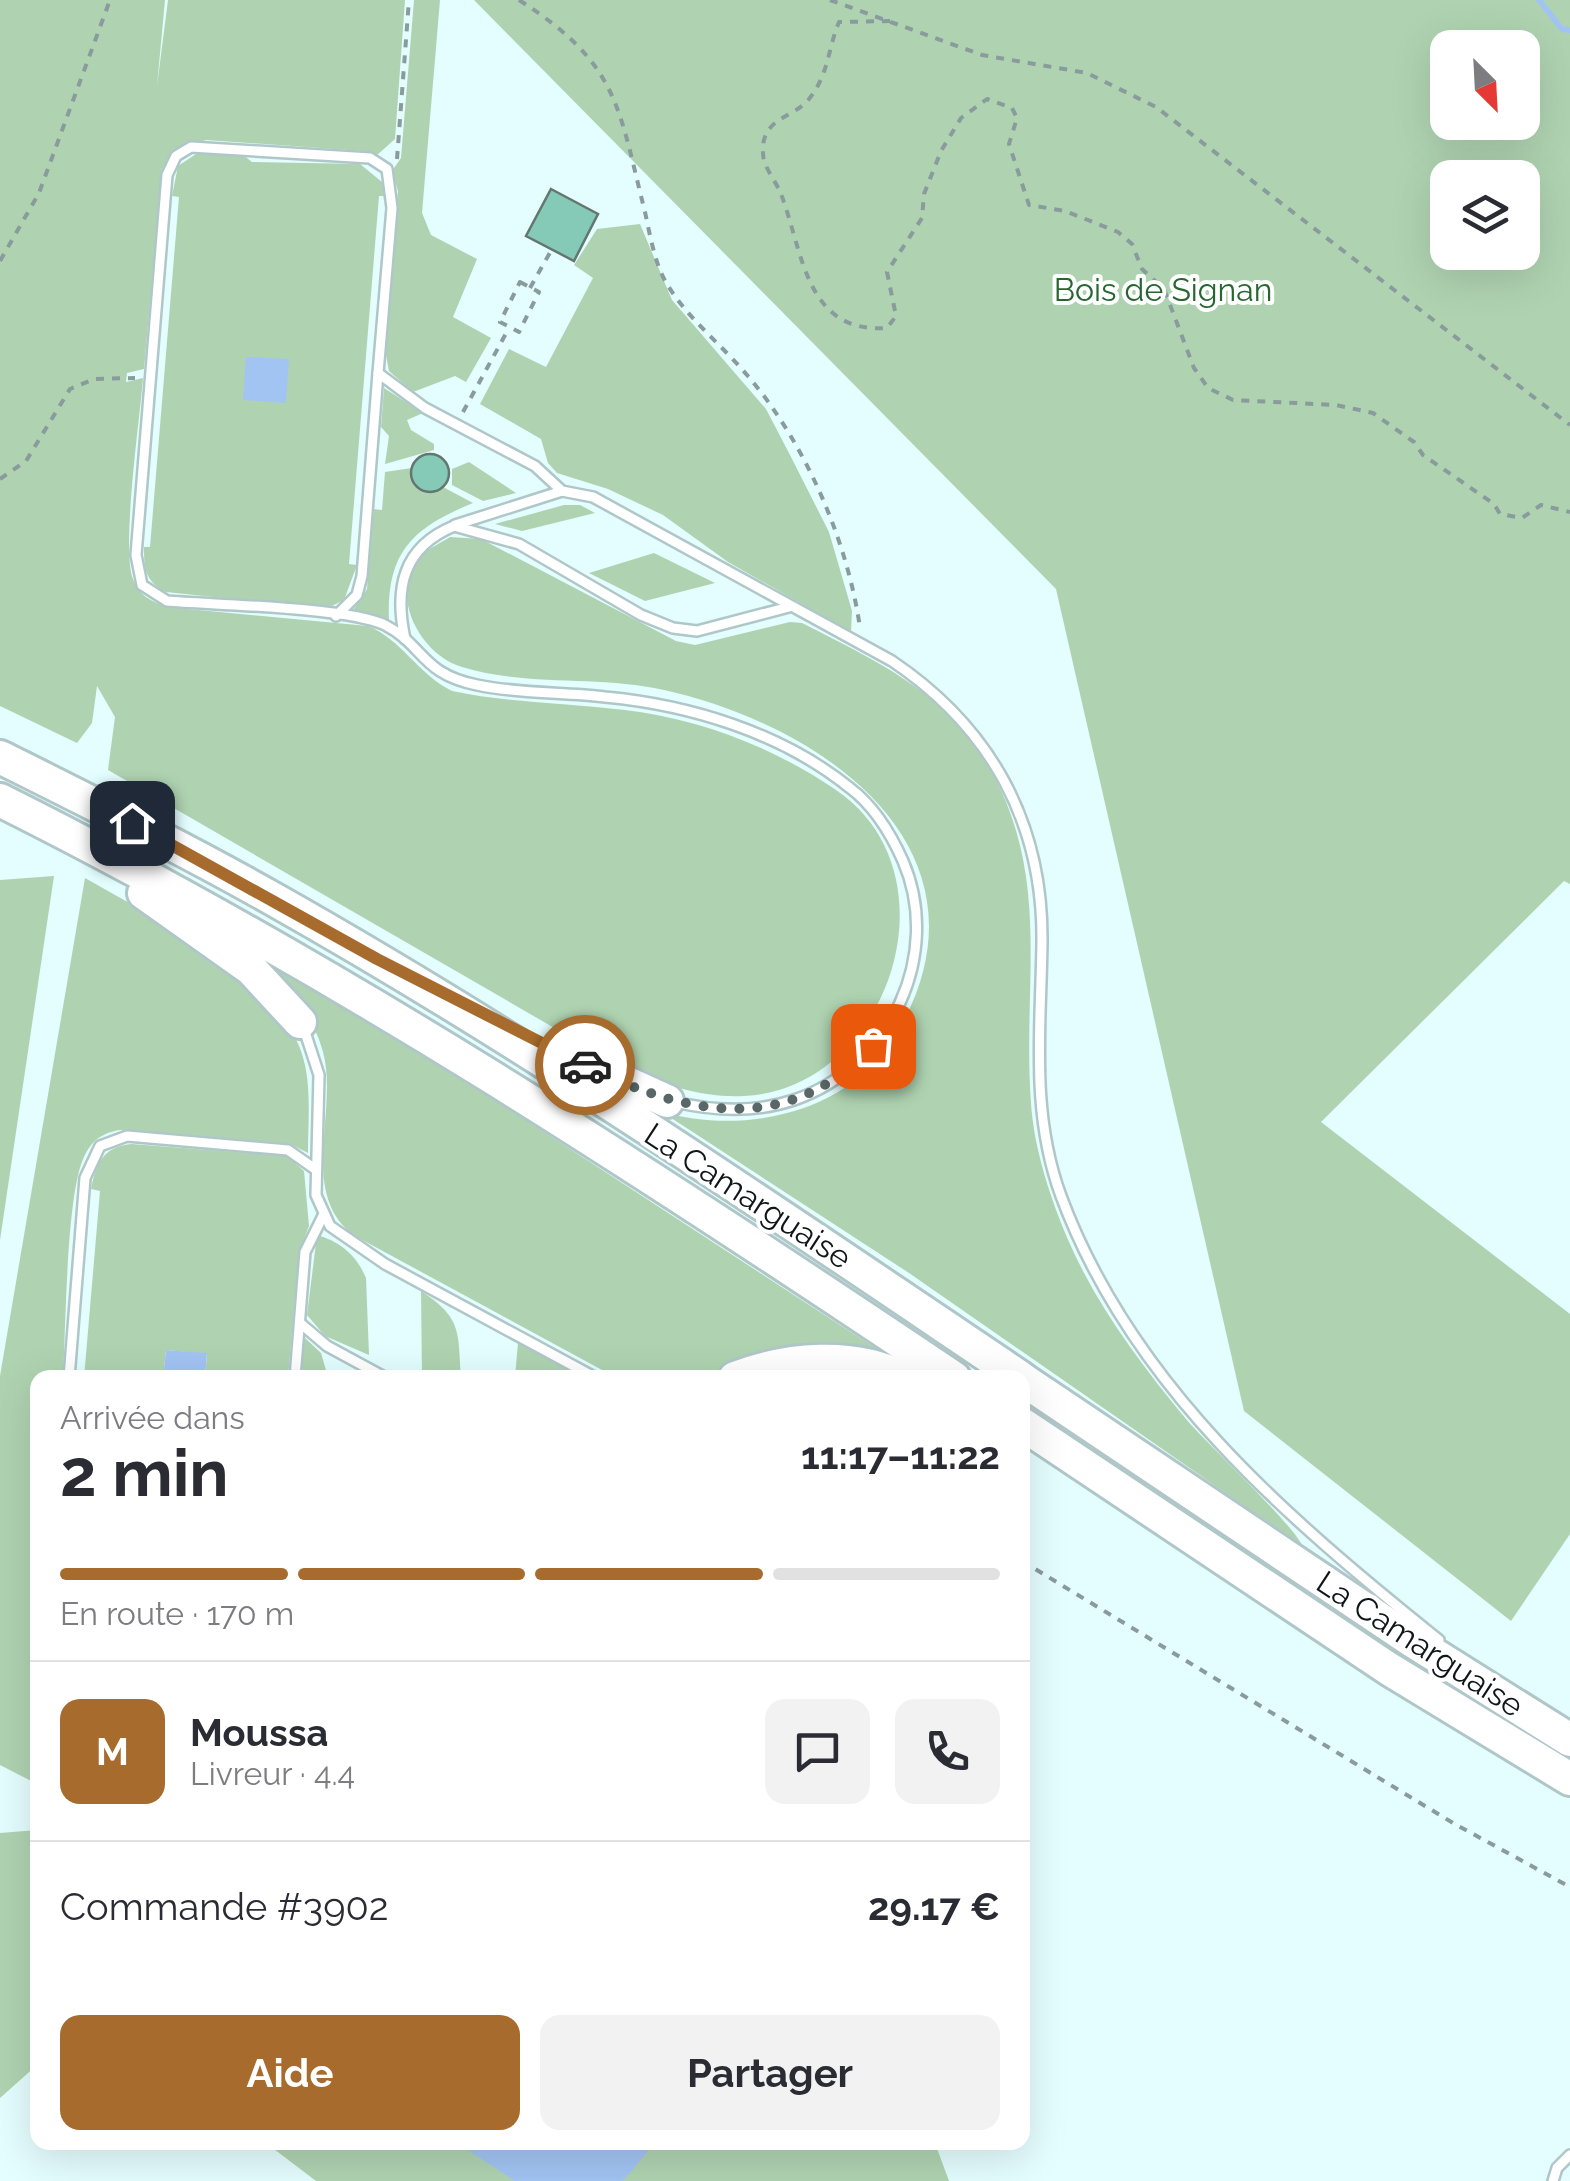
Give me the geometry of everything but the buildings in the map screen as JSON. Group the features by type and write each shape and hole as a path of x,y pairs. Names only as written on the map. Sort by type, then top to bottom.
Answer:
{"highway":[{"name":"La Camarguaise","path":"0,756 166,840 377,959 776,1213 1010,1370"},
{"name":"La Camarguaise","path":"0,800 249,929 506,1082 942,1370"},
{"path":"0,814 137,889 212,938 281,997 300,1022"},
{"path":"377,959 598,1072 667,1101"},
{"path":"768,1370 806,1361 849,1362 876,1370"},
{"name":"La Camarguaise","path":"1030,1383 1570,1738"},
{"name":"La Camarguaise","path":"1030,1429 1324,1626 1570,1779"},
{"path":"1030,1449 1179,1545 1324,1626"},
{"path":"1452,1650 1570,1738"}],"lane":[{"path":"336,616 352,602 360,588 392,208 387,169 370,158 191,146 176,156 168,175 136,555 142,585 167,601 371,620 405,639 433,669 479,686 652,702 740,727 783,746 852,789 898,850 914,896 916,953 905,994 865,1054 815,1092 770,1106 728,1109 667,1101"},
{"path":"378,372 456,425 535,466 562,491"},
{"path":"405,639 399,598 404,572 432,536 562,491 593,497 789,607 862,643 924,682 968,724 999,769 1023,818 1040,898 1038,1057 1043,1128 1061,1194 1104,1288 1172,1388 1244,1470 1297,1523 1452,1650"},
{"path":"454,526 519,544 641,615 673,628 697,631 789,607"},
{"path":"300,1022 319,1075 315,1169 323,1216 336,1232 385,1264 581,1370"},
{"path":"70,1370 85,1178 91,1158 100,1146 127,1136 288,1150 315,1169"},
{"path":"296,1370 305,1252 323,1216"},
{"path":"300,1324 327,1346 371,1370"},
{"path":"1553,2181 1557,2168 1570,2155"}],"path":[{"path":"0,261 40,193 110,0"},
{"path":"387,169 397,160 410,0"},
{"path":"519,0 596,62 620,107 665,282 748,376 784,425 822,503 854,588 862,643"},
{"path":"830,0 982,54 1087,73 1156,107 1570,424"},
{"path":"890,21 839,22 822,78 800,108 779,116 769,129 762,152 796,237 800,266 844,324 858,329 887,328 896,316 888,272 922,218 924,194 940,151 961,118 987,99 1000,100 1017,118 1009,144 1029,205 1065,211 1118,232 1132,244 1142,269 1169,299 1194,368 1208,388 1233,400 1336,405 1373,413 1494,504 1500,514 1522,518 1541,505 1570,512"},
{"path":"530,288 552,249"},
{"path":"520,282 530,288 539,292 519,332 500,322 520,282"},
{"path":"456,425 509,327"},
{"path":"0,479 26,461 70,389 94,380 150,378"},
{"path":"1030,1567 1452,1823 1570,1887"}],"green space":[{"path":"0,0 165,0 157,86 168,0 405,0 395,139 376,156 363,151 206,140 179,148 162,169 144,369 127,373 126,382 143,378 130,513 133,579 146,597 167,607 368,626 391,640 429,676 452,691 653,714 708,728 761,748 836,790 874,827 894,872 900,922 891,972 870,1018 837,1057 795,1084 744,1096 699,1093 627,1070 108,770 115,717 97,686 92,723 77,743 0,706"},
{"path":"414,0 440,0 422,213 431,235 477,259 453,317 491,338 466,382 455,376 413,392 389,371 385,350 398,191 392,171 401,158"},
{"name":"Bois de Signan","path":"474,0 1570,0 1570,884 1564,881 1321,1122 1570,1314 1570,1534 1511,1621 1244,1411 1056,589"},
{"path":"199,152 243,155 252,162 360,164 382,182 387,196 379,196 349,564 357,565 344,600 326,609 166,592 150,579 145,568 144,547 150,547 179,197 172,196 178,166"},
{"path":"640,224 672,300 766,409 790,455 829,532 852,611 851,632 728,562 663,515 608,489 557,473 548,463 541,439 480,404 509,349 546,367 593,278 574,265 597,229"},
{"path":"384,388 423,413 407,420 411,430 434,444 434,450 385,464 389,436 381,427"},
{"path":"469,462 516,493 483,501 452,485 452,469"},
{"path":"412,468 414,481 421,489 443,487 473,503 434,522 407,546 392,577 389,622 353,610 367,589 373,509 382,510 385,472"},
{"path":"564,505 580,505 595,513 522,531 495,524"},
{"path":"450,537 481,539 676,641 695,645 790,622 802,623 905,680 929,697 970,738 1007,806 1028,888 1031,1103 1044,1174 1062,1226 1093,1289 1137,1357 1186,1419 1285,1522 1302,1546 909,1273 662,1112 726,1121 792,1112 851,1084 876,1062 896,1035 924,969 928,909 913,855 881,807 837,767 784,733 725,708 664,690 512,677 447,660 422,637 413,622 407,589 419,558"},
{"path":"654,553 715,583 645,601 589,573"},
{"path":"54,876 0,1240 0,880"},
{"path":"85,878 208,952 268,1001 289,1027 302,1054 309,1103 308,1153 290,1144 120,1130 98,1138 84,1157 70,1230 63,1370 30,1370 30,1780 0,1765 0,1376"},
{"path":"265,961 415,1048 886,1355 741,1365 728,1370 602,1370 355,1236 338,1219 328,1198 323,1151 327,1075 319,1039 299,1004"},
{"path":"121,1146 287,1156 304,1171 309,1226 299,1252 289,1370 206,1370 207,1354 166,1350 164,1370 85,1370 100,1191 91,1189 102,1158"},
{"path":"317,1235 347,1250 366,1278 369,1355 325,1336 307,1315"},
{"path":"421,1291 451,1318 461,1370 422,1370"},
{"path":"304,1337 321,1353 326,1370 302,1370"},
{"path":"518,1343 570,1370 516,1370"},
{"path":"30,1831 30,2071 0,2098 0,1833"},
{"path":"275,2150 938,2150 949,2181 316,2181"}],"water":[{"path":"246,357 289,359 286,403 243,400"},
{"path":"166,1350 207,1353 206,1370 164,1370"},
{"path":"468,2150 649,2150 623,2181 515,2181"}],"waterway":[{"path":"1539,0 1562,29 1570,30"}],"way so far":[{"path":"585,1065 667,1101 697,1107 752,1109 815,1092 858,1062 873,1046"}],"route":[{"path":"132,823 377,959 585,1065"}]}
